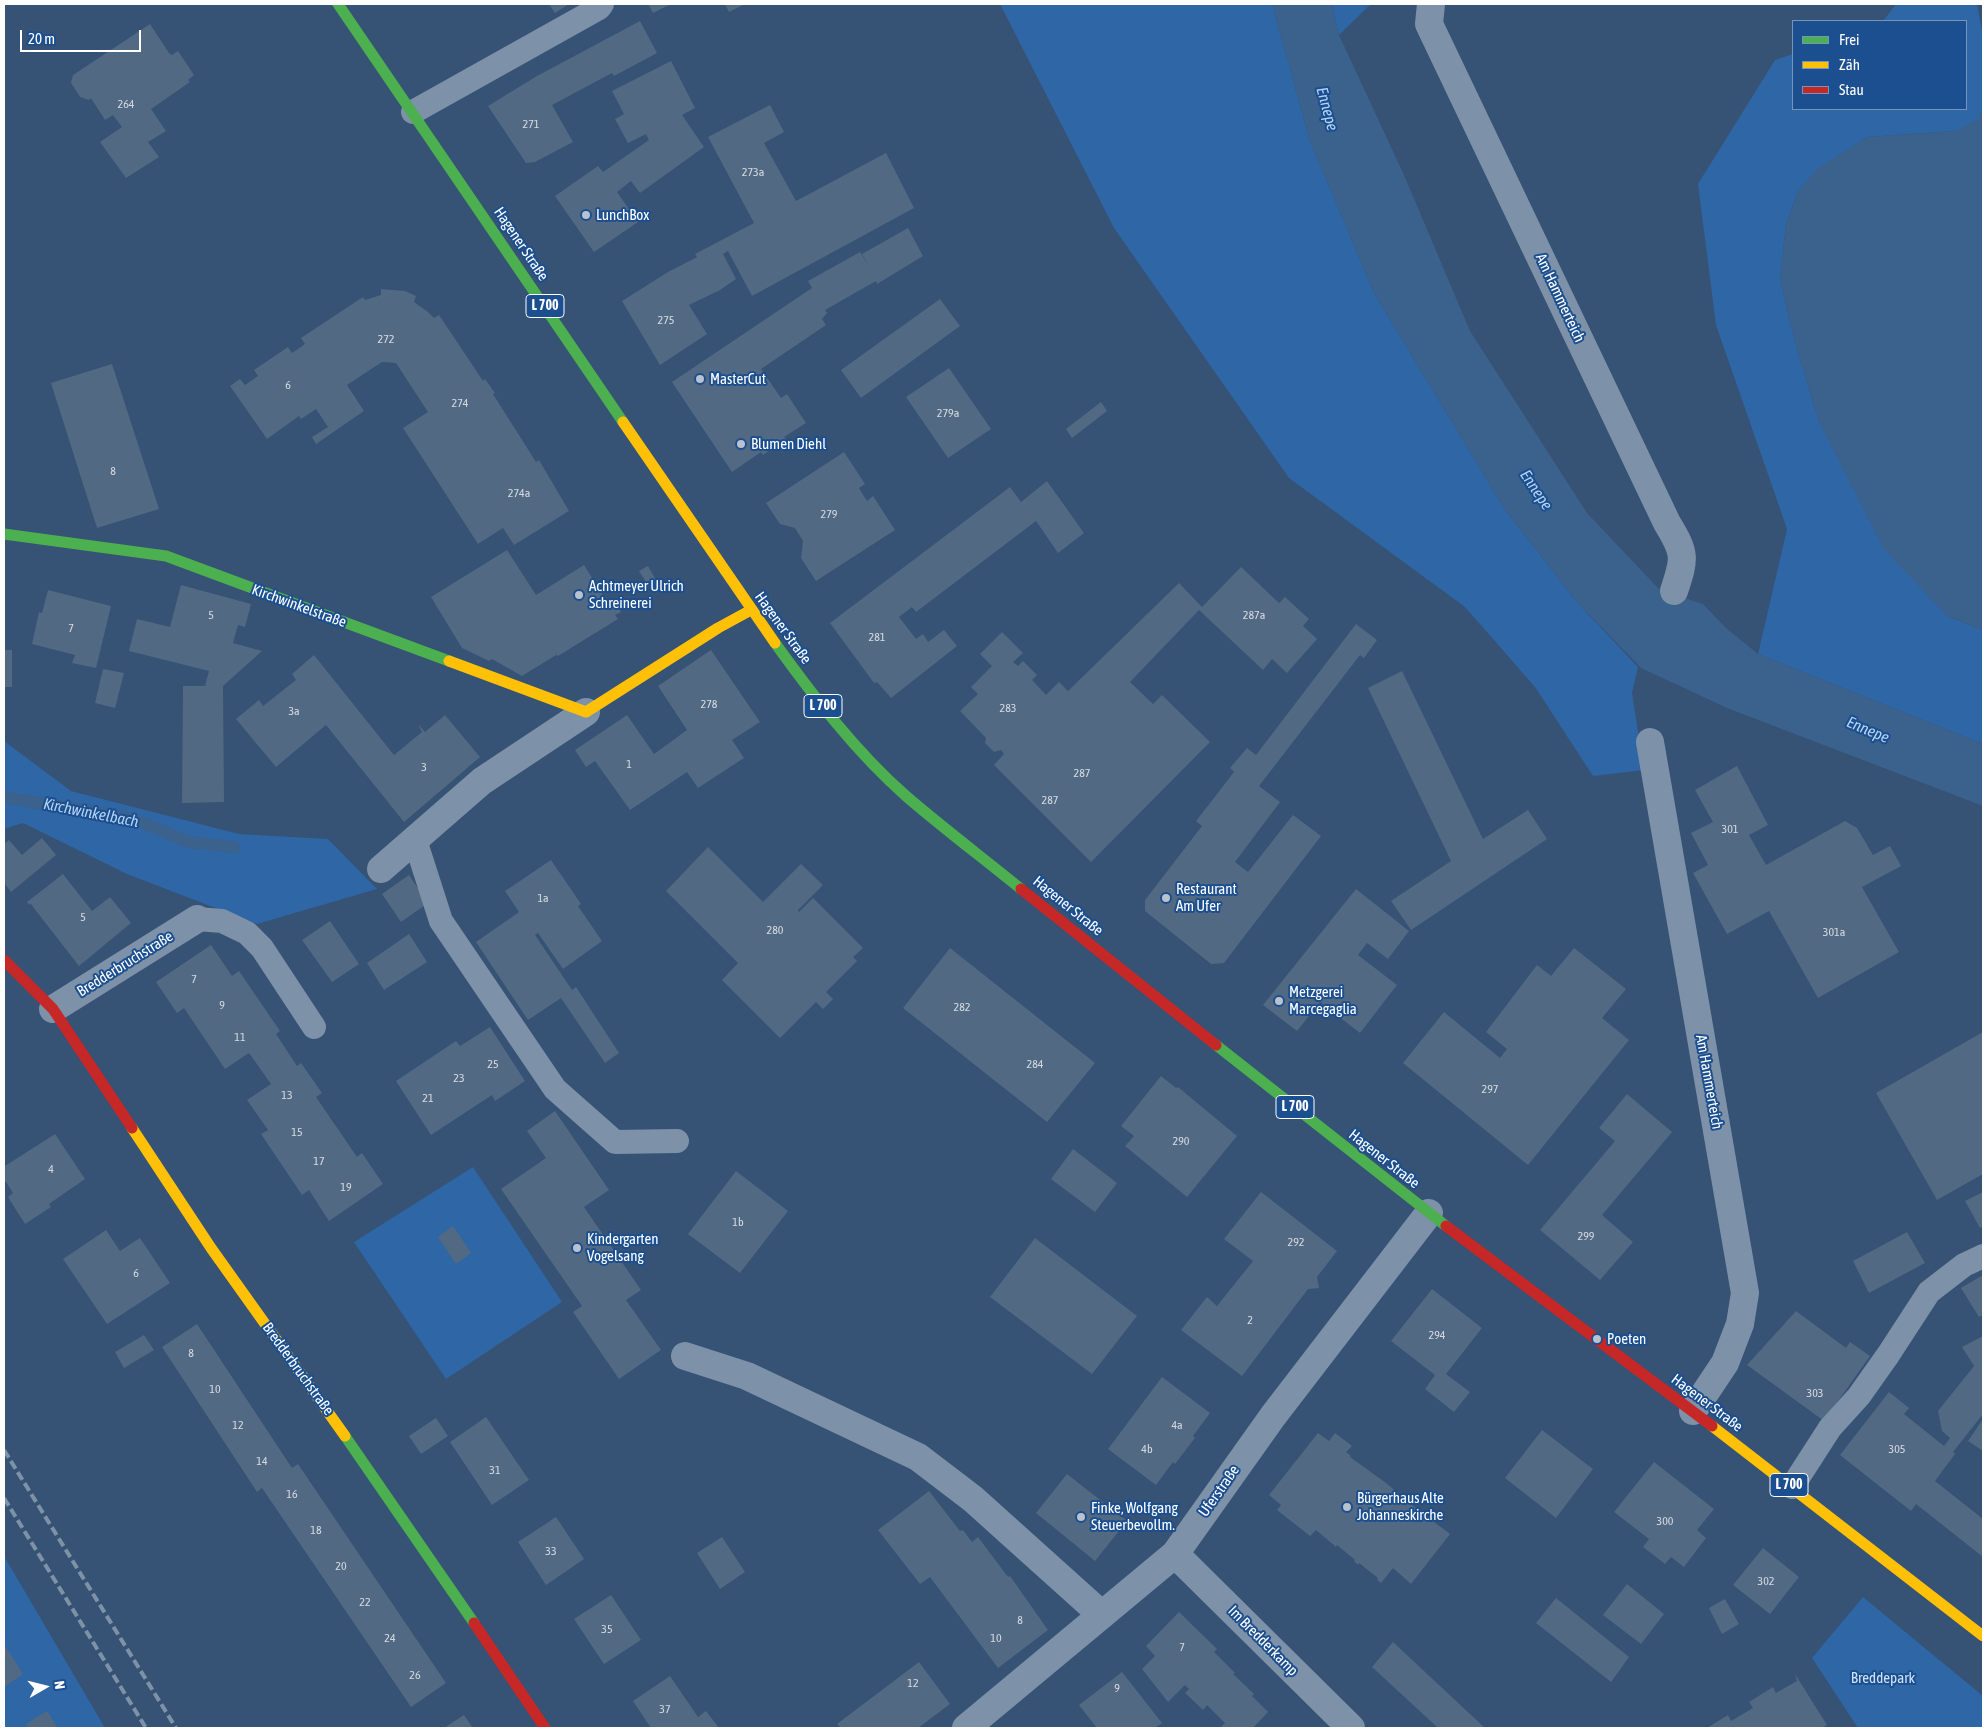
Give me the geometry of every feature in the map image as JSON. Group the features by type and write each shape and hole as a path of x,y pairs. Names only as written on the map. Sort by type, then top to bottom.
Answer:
{"main road":[{"name":"Hagener Straße","path":"338,4 751,610 797,674 854,744 905,795 1429,1213 1693,1411 1983,1636"},
{"name":"Kirchwinkelstraße","path":"4,534 166,556 586,712"},
{"path":"586,712 718,628 751,610"},
{"name":"Bredderbruchstraße","path":"4,960 53,1009 211,1248 371,1472 544,1728"}],"street":[{"name":"Am Hammerteich","path":"1431,4 1429,24 1667,523 1680,543 1683,554 1674,591"},
{"path":"381,869 482,782 586,712"},
{"name":"Am Hammerteich","path":"1650,742 1745,1293 1740,1324 1725,1363 1693,1411"},
{"name":"Bredderbruchstraße","path":"53,1009 197,918"},
{"name":"Uferstraße","path":"966,1728 1175,1554 1273,1416 1429,1213"},
{"path":"685,1356 747,1376 918,1457 973,1499 1102,1615"},
{"name":"Im Bredderkamp","path":"1175,1554 1351,1728"}],"lane":[{"path":"413,112 599,8 602,4"},
{"path":"415,840 441,921 555,1089 615,1142 677,1141"},
{"path":"197,918 222,921 247,933 262,948 314,1027"},
{"path":"1792,1487 1830,1428 1859,1396 1929,1292 1964,1265 1983,1256"}],"green space":[{"path":"1000,4 1272,4 1310,141 1374,293 1504,508 1576,601 1638,667 1632,693 1644,770 1593,776 1535,687 1465,607 1289,478 1114,228"},
{"path":"1332,4 1371,4 1339,35"},
{"path":"1896,4 1977,4 1983,36 1983,109 1979,119 1957,131 1867,137 1798,191 1786,225 1780,280 1796,345 1819,422 1947,616 1983,630 1983,744 1758,654 1787,529 1716,325 1698,184 1775,60 1792,54 1792,110 1967,110 1967,20 1884,20"},
{"path":"4,741 71,791 239,834 328,839 377,889 257,924 127,874 23,823 4,829"},
{"path":"473,1167 562,1302 446,1379 354,1242"},
{"path":"4,1556 105,1728 4,1728"},
{"name":"Breddepark","path":"1863,1597 1983,1696 1983,1728 1858,1728 1812,1658"}],"water":[{"name":"Ennepe","path":"1272,4 1332,4 1339,35 1404,175 1470,331 1587,513 1660,590 1703,604 1726,628 1758,654 1983,744 1983,806 1727,708 1641,668 1576,601 1504,508 1374,293 1310,141"},
{"path":"1983,109 1983,630 1947,616 1884,549 1819,422 1796,345 1780,280 1786,225 1798,191 1818,168 1867,137 1957,131 1978,119"}],"building":[{"path":"549,4 569,4 555,13"},
{"path":"648,4 671,4 653,13"},
{"path":"725,4 745,4 729,12"},
{"path":"640,21 657,53 614,76 612,73 552,105 573,142 535,162 526,163 488,106 537,76"},
{"path":"150,24 169,53 172,55 178,51 194,75 188,80 190,82 151,109 166,131 148,142 159,157 126,178 100,142 122,127 113,115 105,120 91,98 89,100 80,97 71,83 73,75"},
{"path":"671,61 695,108 682,115 704,147 640,193 631,181 617,192 638,222 594,252 555,196 598,166 603,172 649,140 646,134 628,143 615,119 624,114 612,91"},
{"path":"770,105 784,132 764,143 796,201 886,153 914,208 752,296 728,251 723,254 736,279 720,290 689,305 707,334 660,365 622,301 668,272 697,257 695,254 754,223 708,137"},
{"path":"908,228 923,256 877,284 876,281 825,310 827,313 822,319 826,325 761,369 781,398 787,394 806,423 784,437 786,439 763,455 761,452 732,472 672,382 812,288 808,281 860,252 869,267 862,254"},
{"path":"381,289 405,291 416,296 414,302 434,318 439,315 483,381 485,379 495,393 493,394 536,462 539,460 569,511 514,545 503,528 478,544 403,428 428,412 396,363 382,362 347,385 364,411 316,444 312,437 328,427 316,409 301,419 299,416 267,439 230,386 240,379 245,385 258,376 254,370 288,347 292,353 305,344 301,338 363,297 365,300 381,295"},
{"path":"940,299 960,326 861,398 841,370"},
{"path":"112,364 159,509 97,528 51,383"},
{"path":"949,368 991,429 948,458 906,397"},
{"path":"1101,402 1107,411 1072,438 1066,429"},
{"path":"844,452 865,484 859,488 867,501 873,496 895,530 816,581 801,558 803,541 795,528 780,524 766,503"},
{"path":"1047,481 1084,533 1058,553 1036,521 916,612 912,607 899,617 916,639 923,634 928,642 944,630 957,646 891,698 877,682 874,683 830,623 1010,487 1021,502"},
{"path":"507,550 536,595 584,565 610,607 616,603 621,612 615,615 618,619 522,676 492,659 489,661 462,648 431,597"},
{"path":"648,566 659,585 651,590 639,571"},
{"path":"1241,567 1279,603 1285,597 1309,619 1303,626 1317,639 1287,673 1272,659 1263,670 1199,610 1130,682 1153,704 1162,695 1210,742 1091,862 994,765 1004,754 1001,750 994,752 985,743 986,738 960,711 978,694 971,687 992,666 980,654 1002,632 1023,653 1013,662 1018,666 1023,661 1037,675 1032,680 1046,695 1059,682 1068,691 1179,583 1202,607"},
{"path":"181,585 251,604 245,627 238,625 233,643 262,651 223,686 224,802 182,803 183,686 205,686 209,671 129,651 137,619 170,627"},
{"path":"48,590 111,606 96,668 72,663 75,655 32,644 39,612 42,613"},
{"path":"1356,624 1377,640 1364,658 1360,655 1259,786 1280,802 1235,862 1248,872 1293,815 1321,836 1224,963 1211,964 1145,911 1145,900 1202,826 1196,821 1234,772 1230,768 1247,748 1256,755"},
{"path":"4,650 12,650 12,687 4,687"},
{"path":"711,650 760,722 732,740 744,758 698,788 687,772 630,810 595,761 586,767 575,750 627,715 654,754 687,730 658,686"},
{"path":"314,655 394,755 422,732 418,724 425,732 445,715 480,757 404,822 326,725 276,767 236,719 259,700 263,706 296,680 292,674"},
{"path":"103,669 124,673 115,708 95,703"},
{"path":"1402,671 1483,839 1528,810 1547,839 1411,930 1391,901 1451,861 1368,688"},
{"path":"1737,766 1768,825 1749,835 1766,865 1845,821 1857,828 1873,855 1890,846 1901,866 1862,887 1899,952 1818,998 1769,911 1727,934 1693,873 1708,865 1691,833 1713,822 1695,790"},
{"path":"42,838 56,855 11,892 4,883 4,844 9,840 22,855"},
{"path":"708,847 763,902 801,864 823,885 798,910 799,912 813,898 863,948 853,957 857,961 826,992 833,999 823,1009 816,1002 780,1038 722,980 738,963 666,891"},
{"path":"551,860 581,904 578,906 602,941 563,969 538,933 535,935 572,990 576,987 619,1053 605,1063 561,998 528,1020 476,942 519,912 505,891"},
{"path":"63,874 92,911 110,897 131,923 79,966 30,903 29,905 27,902"},
{"path":"409,875 428,903 401,922 382,894"},
{"path":"1356,889 1409,931 1388,959 1367,943 1358,955 1397,985 1360,1033 1320,1002 1297,1031 1263,1005"},
{"path":"330,921 359,964 332,982 302,940"},
{"path":"409,934 427,962 384,990 367,963"},
{"path":"211,945 232,976 239,971 280,1031 276,1034 297,1066 301,1063 322,1093 316,1097 357,1157 362,1153 383,1184 329,1221 309,1190 302,1195 261,1134 268,1130 247,1100 271,1084 249,1053 225,1069 184,1008 177,1013 156,982"},
{"path":"950,948 1095,1063 1047,1122 903,1008"},
{"path":"1574,948 1626,989 1602,1018 1629,1040 1528,1165 1403,1063 1444,1012 1500,1058 1507,1049 1486,1032 1537,965 1551,976"},
{"path":"490,1027 525,1081 495,1101 492,1095 431,1135 396,1081 456,1041 460,1046"},
{"path":"1983,1032 1983,1174 1937,1200 1876,1093"},
{"path":"1161,1076 1176,1088 1178,1087 1237,1136 1187,1197 1125,1146 1134,1136 1121,1126"},
{"path":"1627,1094 1672,1132 1602,1215 1633,1242 1600,1280 1540,1230 1615,1141 1599,1128"},
{"name":"Kindergarten Vogelsang","path":"555,1111 609,1190 584,1207 641,1290 626,1300 661,1350 619,1379 573,1312 582,1306 501,1189 546,1158 527,1131"},
{"path":"55,1134 85,1179 49,1204 51,1207 25,1224 8,1197 13,1193 4,1179 4,1164 5,1166"},
{"path":"1073,1149 1117,1183 1095,1212 1051,1179"},
{"path":"736,1171 788,1211 740,1273 688,1234"},
{"path":"1261,1192 1337,1251 1317,1277 1319,1288 1308,1289 1242,1376 1181,1330 1207,1297 1217,1306 1253,1261 1224,1239"},
{"path":"1983,1192 1983,1226 1980,1228 1965,1201"},
{"path":"453,1226 471,1253 456,1264 438,1237"},
{"path":"106,1230 120,1251 140,1238 170,1283 107,1324 63,1259"},
{"path":"1907,1232 1925,1263 1869,1293 1853,1261"},
{"path":"1035,1238 1137,1316 1092,1374 990,1297"},
{"path":"1983,1275 1983,1315 1979,1317 1961,1288"},
{"path":"1432,1289 1482,1328 1446,1374 1470,1392 1454,1412 1425,1389 1435,1375 1391,1341"},
{"path":"1796,1311 1846,1348 1850,1342 1870,1356 1824,1421 1747,1365"},
{"path":"197,1324 292,1468 298,1464 446,1683 411,1707 262,1488 257,1492 162,1347"},
{"path":"144,1335 154,1350 124,1368 115,1352"},
{"path":"1983,1336 1983,1414 1953,1452 1955,1454 1935,1481 1983,1519 1983,1557 1916,1504 1911,1511 1840,1455 1889,1392 1909,1408 1904,1414 1944,1446 1950,1438 1942,1431 1938,1411 1974,1366 1962,1347"},
{"path":"1162,1377 1210,1413 1193,1436 1195,1438 1175,1464 1173,1462 1156,1485 1108,1449"},
{"path":"486,1417 529,1480 492,1505 450,1442"},
{"path":"436,1418 448,1436 421,1454 409,1436"},
{"path":"1983,1419 1983,1451 1968,1441"},
{"path":"1542,1430 1593,1469 1556,1518 1505,1478"},
{"name":"Bürgerhaus Alte Johanneskirche","path":"1318,1433 1329,1441 1335,1433 1352,1446 1346,1452 1350,1457 1409,1500 1408,1502 1450,1534 1411,1584 1393,1568 1381,1583 1377,1580 1378,1578 1359,1563 1358,1565 1355,1560 1337,1545 1336,1547 1316,1530 1310,1536 1277,1510 1281,1505 1269,1495"},
{"path":"1654,1462 1714,1509 1697,1530 1706,1538 1684,1567 1671,1557 1665,1564 1643,1547 1649,1539 1614,1512"},
{"name":"Finke, Wolfgang Steuerbevollm.","path":"1067,1474 1127,1521 1095,1561 1036,1513"},
{"path":"929,1491 960,1531 963,1530 972,1542 978,1537 1008,1577 1010,1576 1048,1630 998,1668 930,1577 920,1584 878,1530"},
{"path":"556,1517 584,1559 546,1585 518,1542"},
{"path":"722,1537 745,1572 720,1589 697,1553"},
{"path":"1763,1548 1799,1577 1770,1614 1733,1585"},
{"path":"1627,1584 1664,1614 1641,1644 1603,1615"},
{"path":"611,1595 641,1640 604,1664 574,1619"},
{"path":"1556,1598 1629,1657 1611,1682 1536,1623"},
{"path":"1725,1599 1739,1624 1722,1634 1709,1608"},
{"path":"1179,1612 1217,1649 1214,1652 1254,1694 1252,1696 1268,1712 1253,1728 1220,1728 1225,1723 1207,1705 1203,1710 1185,1693 1189,1689 1185,1685 1168,1702 1142,1669 1155,1656 1146,1646"},
{"path":"1393,1642 1485,1728 1438,1728 1372,1667"},
{"path":"4,1644 23,1674 4,1687"},
{"path":"919,1662 950,1704 918,1728 841,1728 837,1724"},
{"path":"1122,1672 1162,1723 1155,1728 1097,1728 1079,1705"},
{"path":"1795,1674 1827,1725 1822,1728 1707,1728 1728,1715 1731,1721 1753,1708 1749,1702 1773,1687 1776,1693 1797,1681"},
{"path":"670,1676 698,1717 706,1711 719,1728 651,1728 633,1701"},
{"path":"47,1711 58,1728 29,1728 26,1724"},
{"path":"464,1715 473,1728 444,1728"}],"waterway":[{"name":"Kirchwinkelbach","path":"4,797 134,819 188,842 234,847"}],"railway":[{"path":"4,1450 176,1728"},
{"path":"4,1498 146,1728"}],"traffic: fast":[{"path":"338,4 623,422"},
{"path":"4,534 166,556 449,661"},
{"path":"775,643 836,723 870,761 934,820 1021,889"},
{"path":"1216,1045 1446,1226"},
{"path":"345,1436 474,1623"}],"traffic: slow":[{"path":"623,422 775,643"},
{"path":"449,661 586,712 718,628 751,610"},
{"path":"132,1128 211,1248 345,1436"},
{"path":"1712,1426 1983,1636"}],"traffic: jam":[{"path":"1021,889 1216,1045"},
{"path":"4,960 53,1009 132,1128"},
{"path":"1446,1226 1712,1426"},
{"path":"474,1623 545,1728"}],"place":[{"name":"LunchBox","path":"586,215"},
{"name":"MasterCut","path":"700,379"},
{"name":"Blumen Diehl","path":"741,444"},
{"name":"Achtmeyer Ulrich Schreinerei","path":"579,595"},
{"name":"Restaurant Am Ufer","path":"1166,898"},
{"name":"Metzgerei Marcegaglia","path":"1279,1001"},
{"name":"Kindergarten Vogelsang","path":"577,1248"},
{"name":"Poeten","path":"1597,1339"},
{"name":"Bürgerhaus Alte Johanneskirche","path":"1347,1507"},
{"name":"Finke, Wolfgang Steuerbevollm.","path":"1081,1517"}]}
